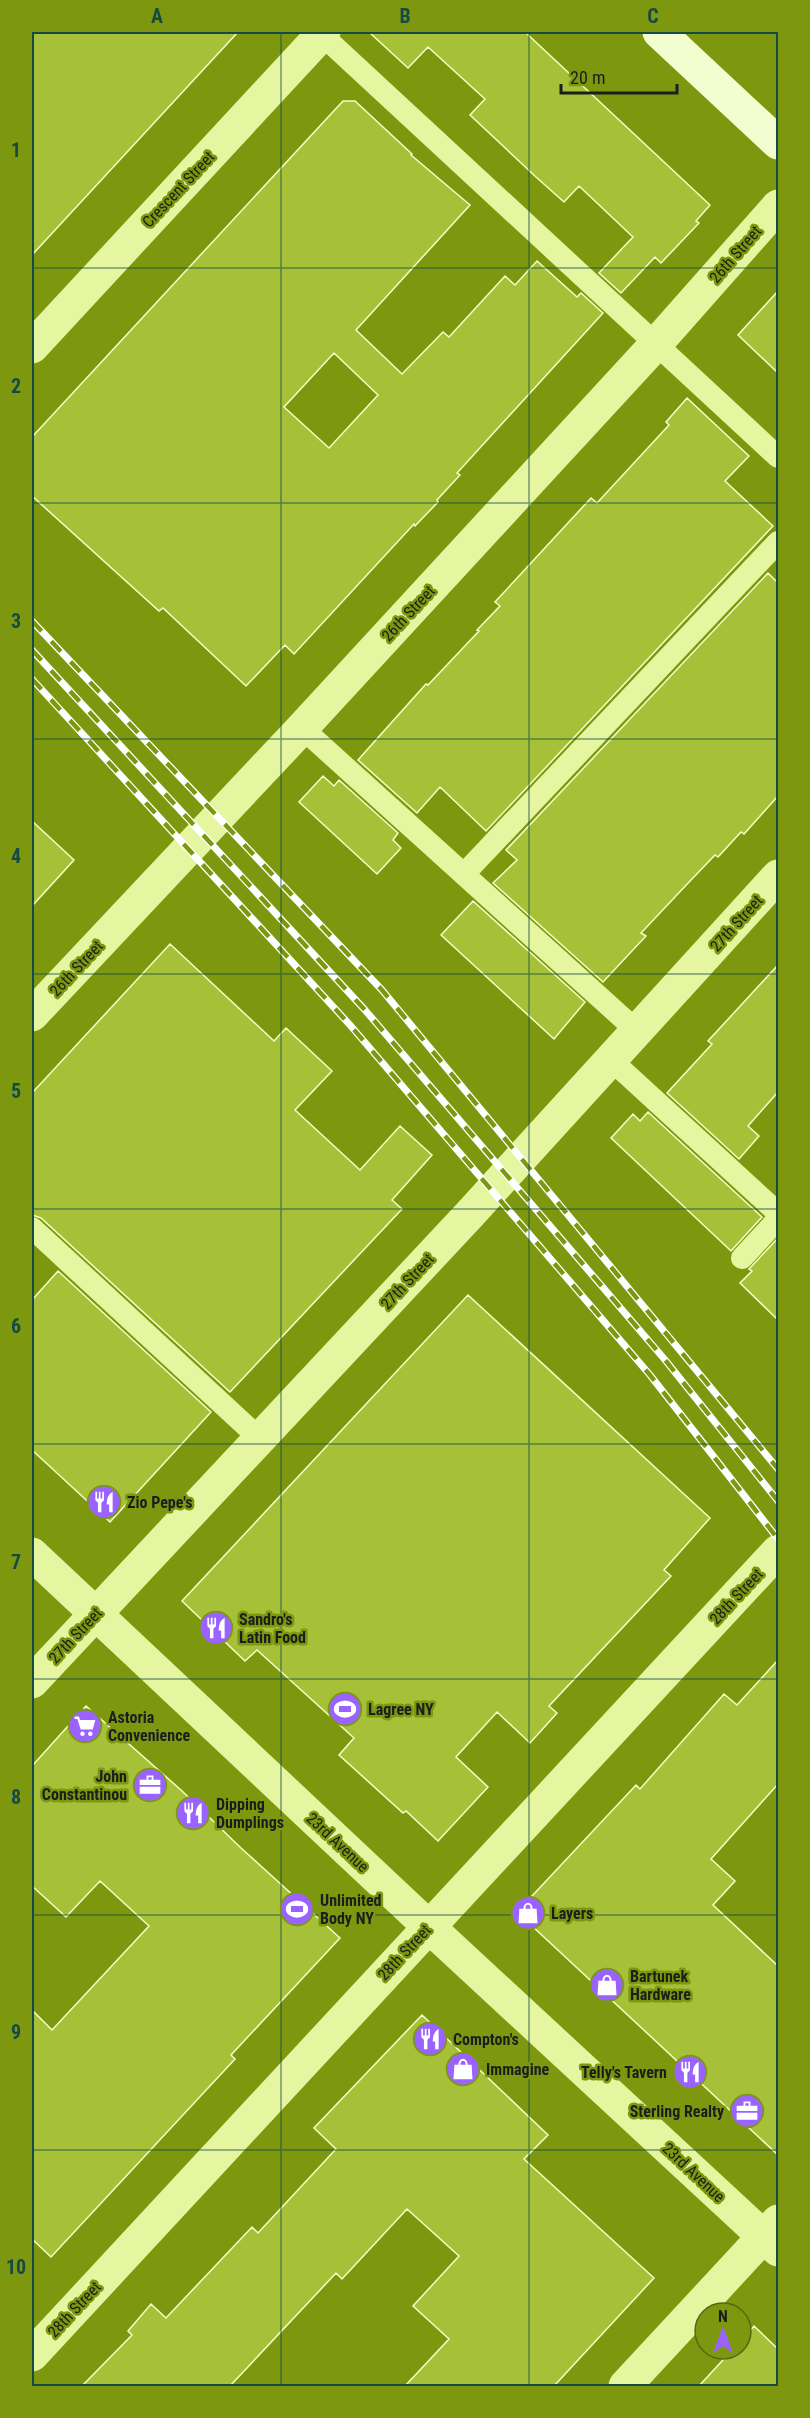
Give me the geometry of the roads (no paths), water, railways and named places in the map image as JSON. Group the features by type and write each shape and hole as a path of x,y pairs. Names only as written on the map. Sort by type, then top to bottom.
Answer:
{"street":[{"path":"659,32 778,143"},
{"name":"Crescent Street","path":"32,347 323,33"},
{"name":"26th Street","path":"32,1015 302,728 656,344 778,206"},
{"name":"27th Street","path":"32,1682 471,1214 778,876"},
{"name":"28th Street","path":"32,2355 778,1551"},
{"name":"23rd Avenue","path":"32,1554 428,1926 774,2236"},
{"path":"625,2386 774,2236"}],"lane":[{"path":"323,33 778,457"},
{"path":"464,874 778,542"},
{"path":"302,728 636,1031"},
{"path":"610,1059 778,1213"},
{"path":"742,1258 778,1218"},
{"path":"32,1228 259,1438"}],"railway":[{"path":"32,621 382,990 778,1469"},
{"path":"32,650 365,1010 666,1361 778,1501"},
{"path":"32,679 350,1025 650,1375 778,1539"}],"place":[{"name":"Zio Pepe's","path":"104,1502"},
{"name":"Sandro's Latin Food","path":"216,1628"},
{"name":"Lagree NY","path":"345,1709"},
{"name":"Astoria Convenience","path":"85,1726"},
{"name":"John Constantinou","path":"150,1785"},
{"name":"Dipping Dumplings","path":"193,1813"},
{"name":"Unlimited Body NY","path":"297,1909"},
{"name":"Layers","path":"528,1913"},
{"name":"Bartunek Hardware","path":"607,1985"},
{"name":"Compton's","path":"430,2039"},
{"name":"Immagine","path":"463,2069"},
{"name":"Telly's Tavern","path":"690,2072"},
{"name":"Sterling Realty","path":"747,2111"}]}
